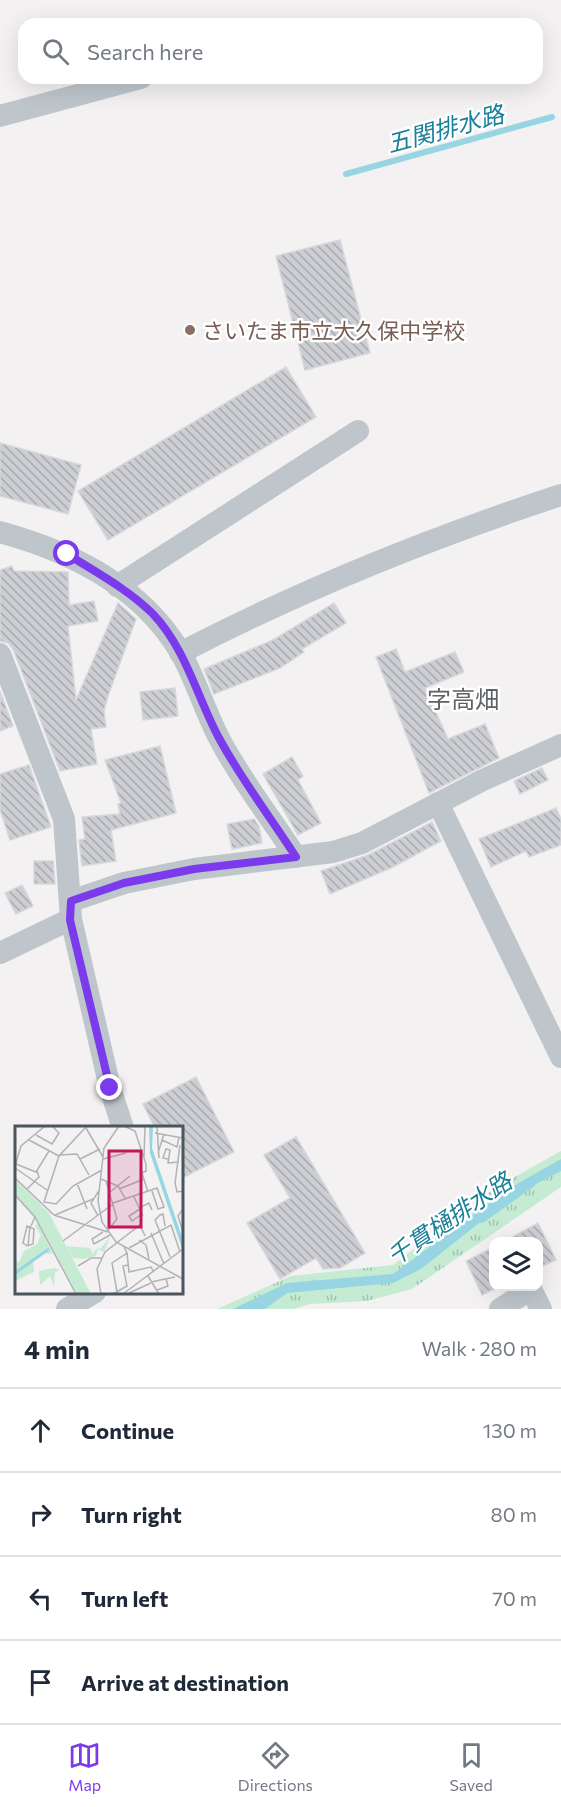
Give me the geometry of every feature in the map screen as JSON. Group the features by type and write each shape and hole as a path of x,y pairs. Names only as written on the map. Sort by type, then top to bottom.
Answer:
{"street":[{"path":"0,116 119,84"},
{"path":"117,586 358,431"},
{"path":"180,653 262,610 436,537 561,495"},
{"path":"0,532 67,554 117,586 152,614 180,653 219,739 296,857"},
{"path":"0,654 64,819 71,910 110,1088 122,1126"},
{"path":"0,953 71,910 124,883 184,871 333,852 362,843 438,803 561,745"},
{"path":"438,803 561,1057"},
{"path":"500,1309 531,1289 541,1309"},
{"path":"66,1309 93,1294"}],"green space":[{"path":"561,1151 561,1187 412,1289 367,1301 310,1304 294,1309 217,1309 291,1276 393,1265 495,1188"}],"water":[{"path":"561,1159 561,1171 513,1196 421,1269 393,1283 287,1293 265,1309 233,1309 287,1283 393,1274 508,1189"}],"building":[{"path":"340,240 370,353 305,370 276,256"},
{"path":"286,367 316,417 108,540 78,491"},
{"path":"0,443 81,465 68,514 0,496"},
{"path":"12,566 14,571 68,572 69,605 94,601 98,621 68,626 76,700 118,603 136,619 108,696 104,711 106,727 91,729 97,764 60,771 13,649 8,643 0,641 0,570"},
{"path":"334,603 346,623 302,649 304,652 280,668 214,694 204,669 273,640"},
{"path":"396,649 405,672 455,652 464,672 425,688 448,739 485,724 499,758 429,793 376,657"},
{"path":"175,688 178,716 143,720 140,692"},
{"path":"0,691 13,726 0,731"},
{"path":"160,746 176,813 111,830 116,861 82,866 79,840 85,839 82,817 120,814 118,804 121,803 105,760"},
{"path":"292,757 303,776 298,780 321,823 298,835 263,774"},
{"path":"29,765 51,827 10,840 0,810 0,774"},
{"path":"542,768 548,780 520,794 514,781"},
{"path":"556,808 561,819 561,845 529,857 526,851 491,867 479,839"},
{"path":"254,819 259,826 262,843 232,849 227,824"},
{"path":"432,822 441,841 393,867 330,894 321,871 368,855"},
{"path":"34,861 53,861 55,884 34,884"},
{"path":"22,885 33,906 16,914 5,893"},
{"path":"196,1077 234,1152 183,1178 183,1126 154,1126 143,1104"},
{"path":"296,1137 365,1253 340,1268 323,1269 316,1258 280,1279 247,1223 290,1198 264,1155"},
{"path":"538,1223 556,1260 543,1266 543,1237 512,1237"},
{"path":"489,1250 490,1291 482,1295 466,1261"}],"waterway":[{"name":"五関排水路","path":"346,174 552,117"},
{"name":"千貫樋排水路","path":"482,1220 532,1184"}],"place":[{"name":"さいたま市立大久保中学校","path":"190,330"}],"district":[{"name":"字高畑","path":"463,698"}],"route":[{"path":"67,554 117,586 152,614 168,634 180,653 219,739 296,857 194,869 124,883 71,901 70,920 110,1088"}]}
